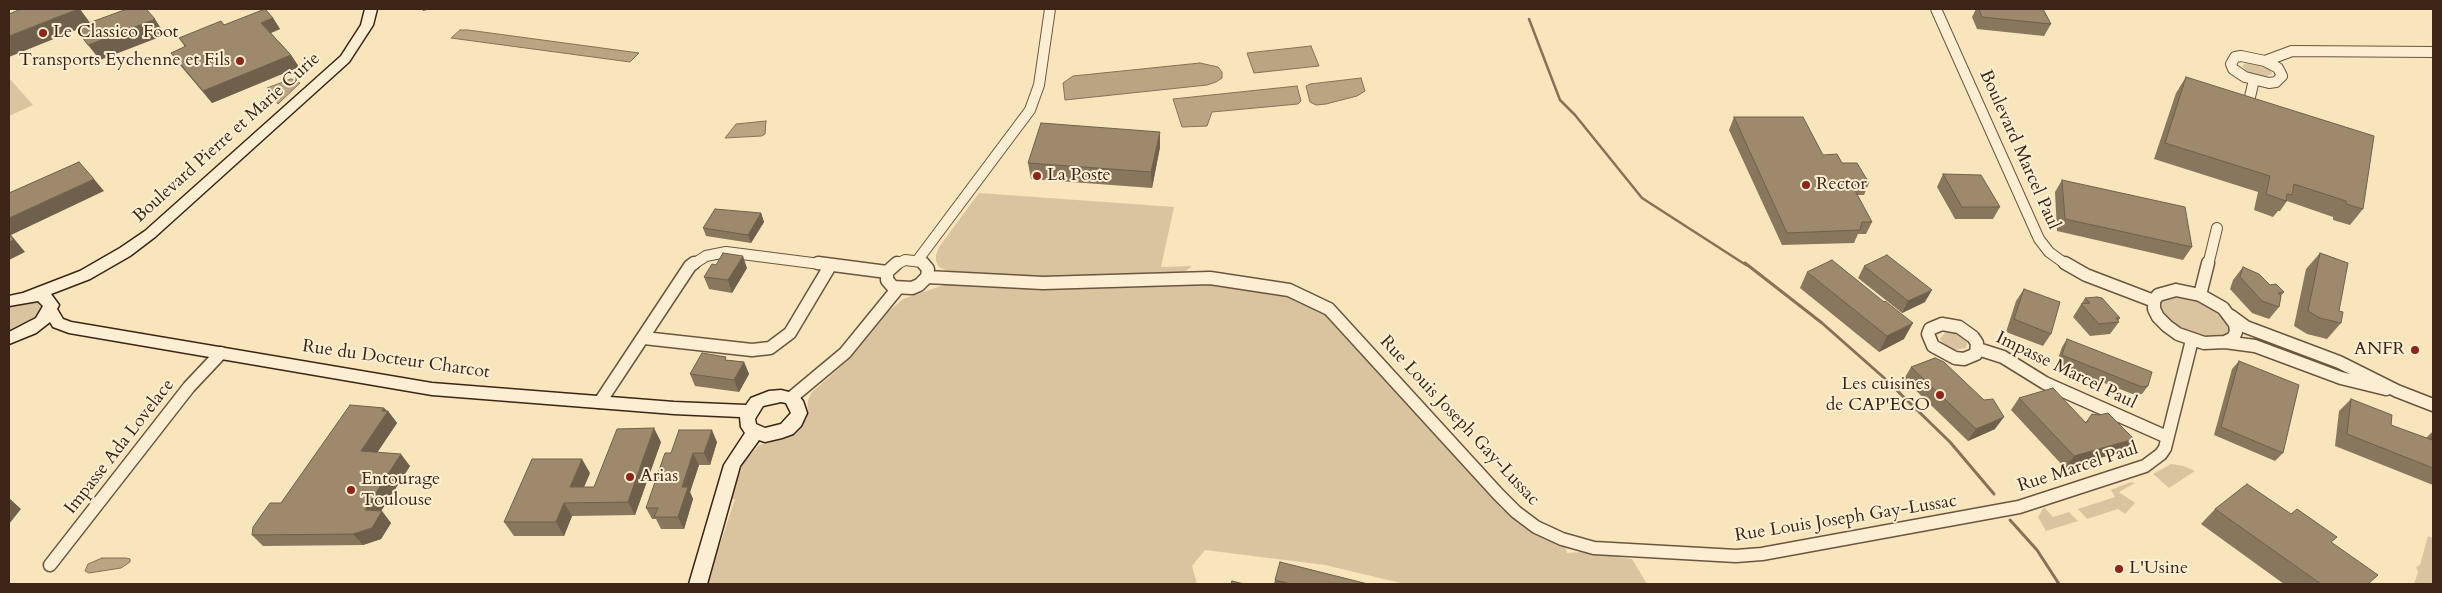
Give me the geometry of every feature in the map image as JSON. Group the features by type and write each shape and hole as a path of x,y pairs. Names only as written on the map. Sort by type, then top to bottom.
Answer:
{"street":[{"name":"Boulevard Pierre et Marie Curie","path":"12,338 41,322 61,293 85,275 119,256 150,234 334,69 360,38 367,26 371,9"},
{"path":"917,261 1018,128 1033,103 1039,86 1050,9"},
{"name":"Boulevard Marcel Paul","path":"1936,9 2039,239 2049,252 2062,262 2086,275 2154,301"},
{"path":"2266,61 2273,56 2292,51 2433,52"},
{"path":"2248,56 2266,61 2281,72 2280,80 2269,83 2254,80 2233,69 2231,60 2235,57 2248,56"},
{"path":"2249,101 2254,80"},
{"path":"2200,295 2217,228"},
{"path":"600,402 690,266 706,256 726,252 887,272 899,262 917,261 928,269 927,277 918,286 898,288 887,280 887,272"},
{"path":"644,338 752,350 770,348 790,334 830,266"},
{"name":"Boulevard Pierre et Marie Curie","path":"9,301 29,296 85,275"},
{"name":"Rue Louis Joseph Gay-Lussac","path":"927,277 1043,283 1210,278 1262,284 1296,293 1329,309 1516,512 1547,532 1583,546 1620,551 1749,556 2004,510"},
{"path":"791,398 845,352 898,288"},
{"path":"2358,377 2255,346 2226,342 2204,343 2192,340 2167,326 2158,317 2154,308 2154,301 2158,295 2166,292 2182,291 2200,295 2218,304 2231,316 2258,332 2358,377 2433,405"},
{"path":"29,296 45,297 58,323 69,327"},
{"path":"2226,342 2236,332 2236,324 2231,316"},
{"name":"Rue du Docteur Charcot","path":"12,338 69,327 432,389 750,411"},
{"name":"Rue Marcel Paul","path":"2004,510 2145,466 2161,454 2167,438 2192,340"},
{"name":"Impasse Marcel Paul","path":"1978,349 2003,358 2045,383 2167,438"},
{"name":"Impasse Ada Lovelace","path":"50,565 189,387 221,353"},
{"path":"781,396 791,398 797,404 799,413 795,421 787,428 765,435 755,432 749,427 747,419 757,402 769,397 781,396"},
{"path":"698,584 732,465 740,450 755,432"}],"shaded area":[{"path":"460,30 639,53 630,62 451,38"},
{"path":"1311,46 1319,66 1254,73 1247,53"},
{"path":"2248,61 2257,62 2270,69 2272,74 2264,77 2250,74 2242,66"},
{"path":"1200,63 1218,67 1222,72 1222,78 1207,85 1065,100 1063,83 1073,76"},
{"path":"9,78 33,105 9,116"},
{"path":"1361,78 1365,91 1357,96 1326,104 1316,105 1310,102 1306,86 1310,84"},
{"path":"291,79 300,83 278,104 267,88"},
{"path":"1297,86 1301,101 1298,104 1212,112 1207,126 1182,127 1173,99"},
{"path":"766,121 765,134 762,136 725,138 736,124"},
{"path":"979,193 1174,207 1161,267 1192,266 1182,274 1079,278 950,272 939,267 936,255 939,247"},
{"path":"1187,282 1227,284 1300,298 1326,312 1502,509 1533,531 1565,546 1567,553 1583,552 1632,559 1647,584 1405,584 1325,565 1205,550 1192,566 1197,584 707,584 735,499 730,499 743,463 759,445 782,439 802,425 807,417 808,400 812,392 849,360 889,311 903,299 947,284"},
{"path":"2182,293 2224,313 2230,329 2229,333 2218,339 2190,336 2165,318 2159,305 2161,299"},
{"path":"35,300 43,304 41,317 16,333 9,335 9,305"},
{"path":"1946,332 1955,333 1963,337 1967,343 1966,348 1955,350 1943,344 1940,338"},
{"path":"2171,464 2195,471 2169,488 2153,474"},
{"path":"2131,482 2135,483 2119,492 2135,503 2125,514 2118,509 2087,519 2078,509 2115,497 2111,490"},
{"path":"2044,507 2053,517 2069,512 2078,521 2046,531 2038,517"},
{"path":"2428,536 2433,538 2433,584 2414,584 2418,572 2416,567 2420,565"},
{"path":"102,558 126,558 130,559 130,562 121,568 89,573 85,571 88,564"}],"building":[{"path":"21,9 78,9 9,36 9,14"},
{"path":"127,9 146,9 155,19 88,45 75,28"},
{"name":"Transports Eychenne et Fils","path":"265,9 273,18 261,23 291,55 203,91 171,53 186,46 179,38 221,21 224,25"},
{"path":"1979,9 2043,9 2051,24 1982,17"},
{"path":"2186,77 2374,136 2363,209 2346,204 2346,201 2294,184 2292,195 2287,194 2286,201 2266,194 2270,176 2165,143"},
{"name":"Rector","path":"1734,117 1803,117 1823,155 1837,154 1842,163 1857,163 1869,183 1851,183 1872,222 1862,222 1860,230 1787,233"},
{"path":"1041,123 1160,132 1151,172 1028,163"},
{"path":"79,162 94,179 9,218 9,193"},
{"path":"1943,174 1981,175 2000,207 1962,207"},
{"path":"2062,180 2185,207 2192,247 2065,219"},
{"path":"715,209 761,213 748,235 703,228"},
{"path":"9,234 14,240 9,242"},
{"path":"723,253 743,256 728,280 704,277 712,264 716,265"},
{"path":"2320,253 2348,263 2339,311 2343,312 2341,323 2320,318 2308,311"},
{"path":"1887,255 1932,290 1908,301 1864,266"},
{"path":"1832,260 1913,323 1887,336 1807,272"},
{"path":"2243,267 2259,274 2270,285 2276,284 2284,292 2278,293 2281,296 2279,307 2262,301 2240,277"},
{"path":"2024,289 2060,302 2051,334 2014,319"},
{"path":"2085,298 2102,298 2120,318 2116,318 2119,322 2099,324 2081,304 2090,303"},
{"path":"2067,339 2152,372 2148,386 2142,387 2062,355"},
{"path":"702,353 726,357 725,360 744,362 734,380 690,374"},
{"path":"1935,358 1944,362 1984,400 1993,399 2004,417 1976,429 1911,367"},
{"path":"2239,361 2299,385 2283,453 2221,427"},
{"path":"2053,388 2086,423 2092,414 2108,413 2134,439 2074,456 2019,398"},
{"path":"2351,399 2392,415 2391,425 2432,440 2433,431 2433,468 2347,434"},
{"name":"Entourage Toulouse","path":"350,405 384,408 382,411 388,411 361,451 401,454 365,510 382,511 372,528 353,534 252,535 253,527 270,503 281,503"},
{"path":"654,428 628,502 564,503 556,522 504,522 532,459 582,459 570,487 594,487 617,429"},
{"path":"679,430 712,430 704,453 693,453 682,487 688,487 678,517 654,517 658,508 646,508 665,453 671,453"},
{"path":"2247,484 2291,514 2297,509 2337,537 2331,542 2378,575 2368,584 2321,584 2215,509"},
{"path":"1280,562 1368,584 1291,584 1275,580"},
{"path":"1232,581 1244,584 1231,584"}],"waterway":[{"path":"1529,19 1560,100 1575,115 1642,198 1746,265"},
{"path":"1745,263 1822,323 1882,376 1950,442 1994,494"},
{"path":"2010,520 2037,550 2059,584"}],"place":[{"name":"Le Classico Foot","path":"43,33"},
{"name":"Transports Eychenne et Fils","path":"240,61"},
{"name":"La Poste","path":"1037,176"},
{"name":"Rector","path":"1806,185"},
{"name":"ANFR","path":"2415,350"},
{"name":"Les cuisines de CAP'ECO","path":"1940,395"},
{"name":"Arias","path":"630,477"},
{"name":"Entourage Toulouse","path":"351,490"},
{"name":"L'Usine","path":"2119,569"}]}
